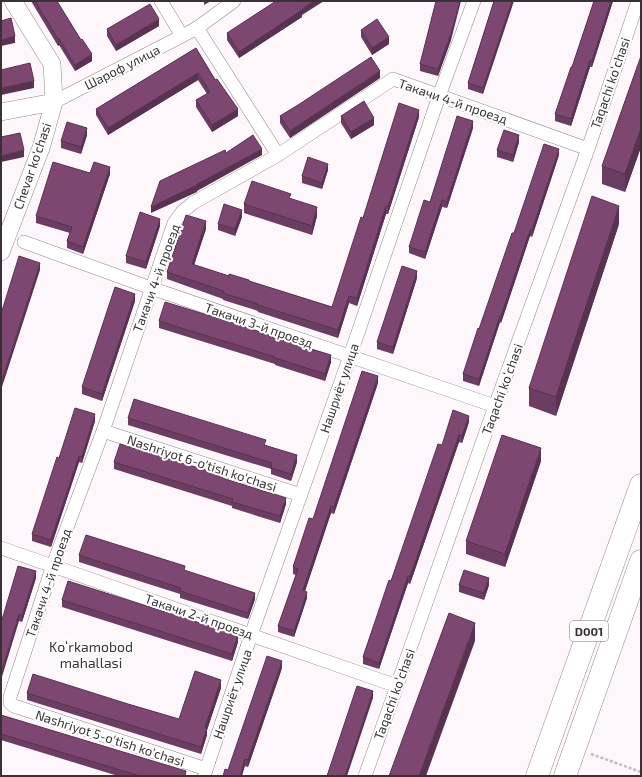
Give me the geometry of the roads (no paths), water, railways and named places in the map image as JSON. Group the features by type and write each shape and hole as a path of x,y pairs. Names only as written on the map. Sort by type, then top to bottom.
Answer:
{"highway":[{"name":"D001","path":"537,776 641,485"},
{"name":"D001","path":"565,776 641,561"}],"street":[{"name":"Chevar ko'chasi","path":"1,252 41,148 54,102 52,64 13,1"},
{"path":"161,1 182,36"},
{"name":"Шароф улица","path":"1,112 54,102 197,28 234,1"},
{"name":"Нашриёт улица","path":"205,773 439,96 474,1"},
{"name":"Taqachi koʻchasi","path":"365,776 495,406 588,149 638,1"},
{"path":"197,28 278,156"},
{"name":"Такачи 4-й проезд","path":"14,706 10,703 11,692 52,565 103,431 174,223 182,212 193,202 278,156 393,79 588,149"},
{"name":"Такачи 3-й проезд","path":"24,242 151,288 495,406"},
{"name":"Nashriyot 6-o'tish ko'chasi","path":"103,431 301,495"},
{"name":"Такачи 2-й проезд","path":"1,548 252,634 397,686"},
{"name":"Nashriyot 5-o'tish ko'chasi","path":"14,706 205,773"}],"district":[{"name":"Koʻrkamobod mahallasi","path":"91,654"}]}
